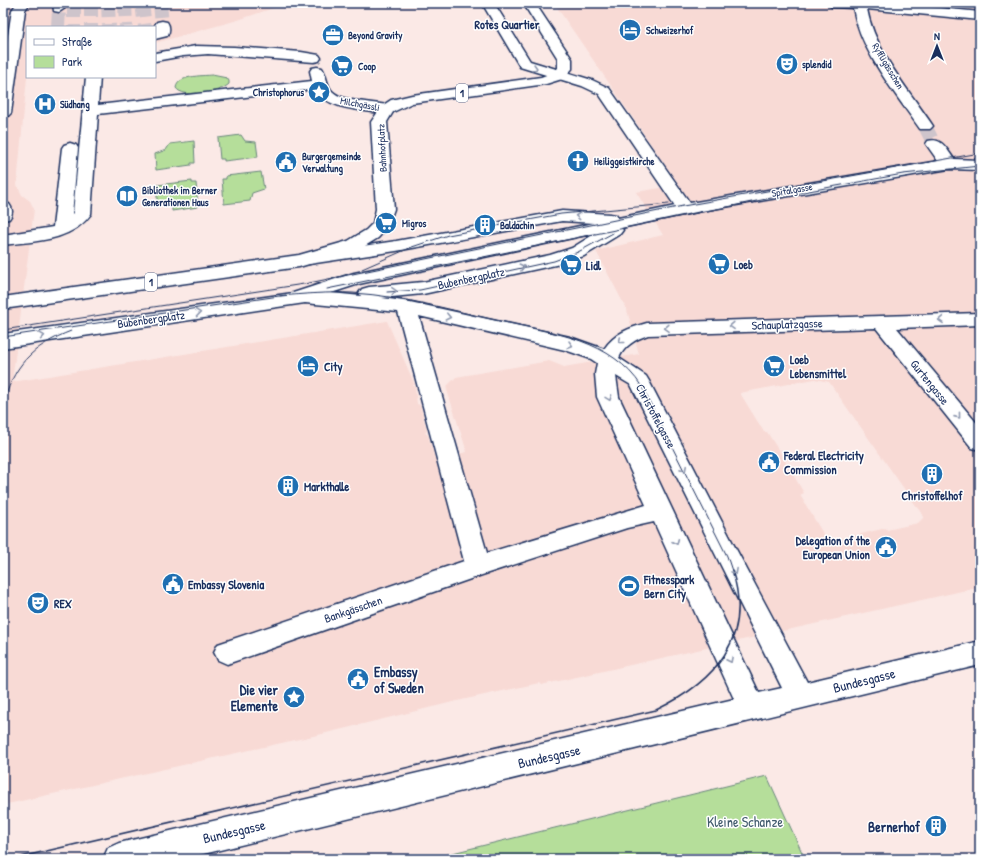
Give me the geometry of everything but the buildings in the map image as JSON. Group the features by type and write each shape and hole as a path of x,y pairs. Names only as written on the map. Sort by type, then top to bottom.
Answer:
{"street":[{"path":"488,3 523,63 529,67 594,85 605,93 686,210"},
{"path":"529,3 566,60 565,68 559,75"},
{"path":"832,3 932,10 980,16"},
{"name":"Ryffligässchen","path":"859,4 864,24 873,44 924,126"},
{"path":"3,11 21,6 9,65 3,113"},
{"name":"Milchgässli","path":"156,57 181,51 212,48 262,54 295,54 314,57 321,84 326,94 334,99 388,109"},
{"path":"9,65 26,66"},
{"name":"Bahnhofplatz","path":"366,238 376,230 385,214 380,122 381,117 388,109 400,102 412,99 542,81 559,75"},
{"path":"3,240 62,230 76,221 84,209 93,78"},
{"path":"90,110 321,84"},
{"path":"934,144 951,164"},
{"path":"62,230 70,148"},
{"name":"Spitalgasse","path":"951,164 980,152"},
{"name":"Spitalgasse","path":"631,221 841,181 951,164 980,165"},
{"path":"3,208 3,215"},
{"name":"Bubenbergplatz","path":"3,303 396,246 562,216 631,221"},
{"name":"Bubenbergplatz","path":"300,297 354,280 631,221"},
{"name":"Bubenbergplatz","path":"3,341 300,297 412,290 554,260 578,252 631,221"},
{"name":"Bubenbergplatz","path":"354,280 372,266 413,248 451,236"},
{"name":"Bubenbergplatz","path":"299,261 339,250 366,238"},
{"name":"Bubenbergplatz","path":"299,261 354,280"},
{"name":"Bubenbergplatz","path":"300,297 407,308 570,344 593,352 607,359"},
{"path":"407,308 478,566"},
{"name":"Schauplatzgasse","path":"607,359 620,341 632,334 647,329 980,319"},
{"name":"Gurtengasse","path":"880,321 980,442"},
{"path":"607,359 606,390 608,398 662,511 751,707"},
{"name":"Christoffelgasse","path":"607,359 639,381 727,556 800,696"},
{"name":"Bankgässchen","path":"228,652 478,566 627,519 662,511"},
{"name":"Bundesgasse","path":"119,859 980,653"}],"shaded area":[{"path":"3,3 288,3 238,20 156,43 156,26 26,26 27,78 17,185 22,195 30,201 34,209 12,382 387,321 415,385 412,385 415,387 417,404 420,405 427,431 425,433 428,435 435,459 467,452 446,387 456,377 549,361 564,367 639,354 627,310 596,251 663,235 636,192 679,185 554,3 980,3 980,587 541,685 539,683 457,701 322,734 3,805","holes":["815,379 829,382 924,517 918,523 887,530 886,528 828,542 800,495 804,493 767,432 764,432 740,393"]}],"green space":[{"path":"212,75 227,78 229,84 218,90 202,94 186,93 176,88 185,78"},
{"path":"241,135 245,141 256,142 258,157 224,161 224,159 220,159 218,138"},
{"path":"194,141 195,163 191,163 191,165 156,170 155,154 166,150 170,144"},
{"path":"261,172 264,189 252,193 250,201 224,204 222,179 226,179 226,176"},
{"path":"192,181 192,183 196,183 198,207 172,211 172,207 166,203 157,203 157,185"},
{"name":"Kleine Schanze","path":"767,776 805,859 428,859"}],"tunnel":[{"path":"91,3 91,26"},
{"path":"108,3 109,26"},
{"path":"125,3 126,26"},
{"path":"142,3 145,26"},
{"path":"160,3 162,25"},
{"path":"74,4 74,26"},
{"path":"58,26 59,8"},
{"path":"925,126 934,144"}],"tram line":[{"path":"3,330 304,284 683,206 980,153"},
{"path":"327,289 781,196 903,174 980,166"},
{"path":"362,269 412,247 448,235 561,214 669,204"},
{"path":"387,292 420,290 554,261 578,252 613,233"},
{"path":"280,296 353,293 391,297 543,330 581,341 599,349 630,371 642,387 727,556 732,571"},
{"path":"3,337 286,295"},
{"path":"3,407 12,380 26,359 45,343 71,331"},
{"path":"12,859 656,710 677,699 696,686 712,671 724,655 733,637 738,617 737,594 732,570"}],"place":[{"name":"Schweizerhof","path":"630,30"},
{"name":"Beyond Gravity","path":"333,35"},
{"name":"splendid","path":"787,64"},
{"name":"Coop","path":"342,66"},
{"name":"Christophorus","path":"319,92"},
{"name":"Südhang","path":"45,104"},
{"name":"Heiliggeistkirche","path":"578,161"},
{"name":"Burgergemeinde Verwaltung","path":"286,162"},
{"name":"Bibliothek im Berner Generationen Haus","path":"127,196"},
{"name":"Migros","path":"386,223"},
{"name":"Baldachin","path":"485,225"},
{"name":"Loeb","path":"719,264"},
{"name":"Lidl","path":"571,265"},
{"name":"City","path":"308,366"},
{"name":"Loeb Lebensmittel","path":"774,366"},
{"name":"Federal Electricity Commission","path":"769,462"},
{"name":"Christoffelhof","path":"932,474"},
{"name":"Markthalle","path":"288,486"},
{"name":"Delegation of the European Union","path":"886,547"},
{"name":"Embassy Slovenia","path":"173,584"},
{"name":"Fitnesspark Bern City","path":"629,586"},
{"name":"REX","path":"38,603"},
{"name":"Embassy of Sweden","path":"358,679"},
{"name":"Die vier Elemente","path":"294,697"},
{"name":"Bernerhof","path":"936,826"}],"district":[{"name":"Rotes Quartier","path":"507,24"}]}
